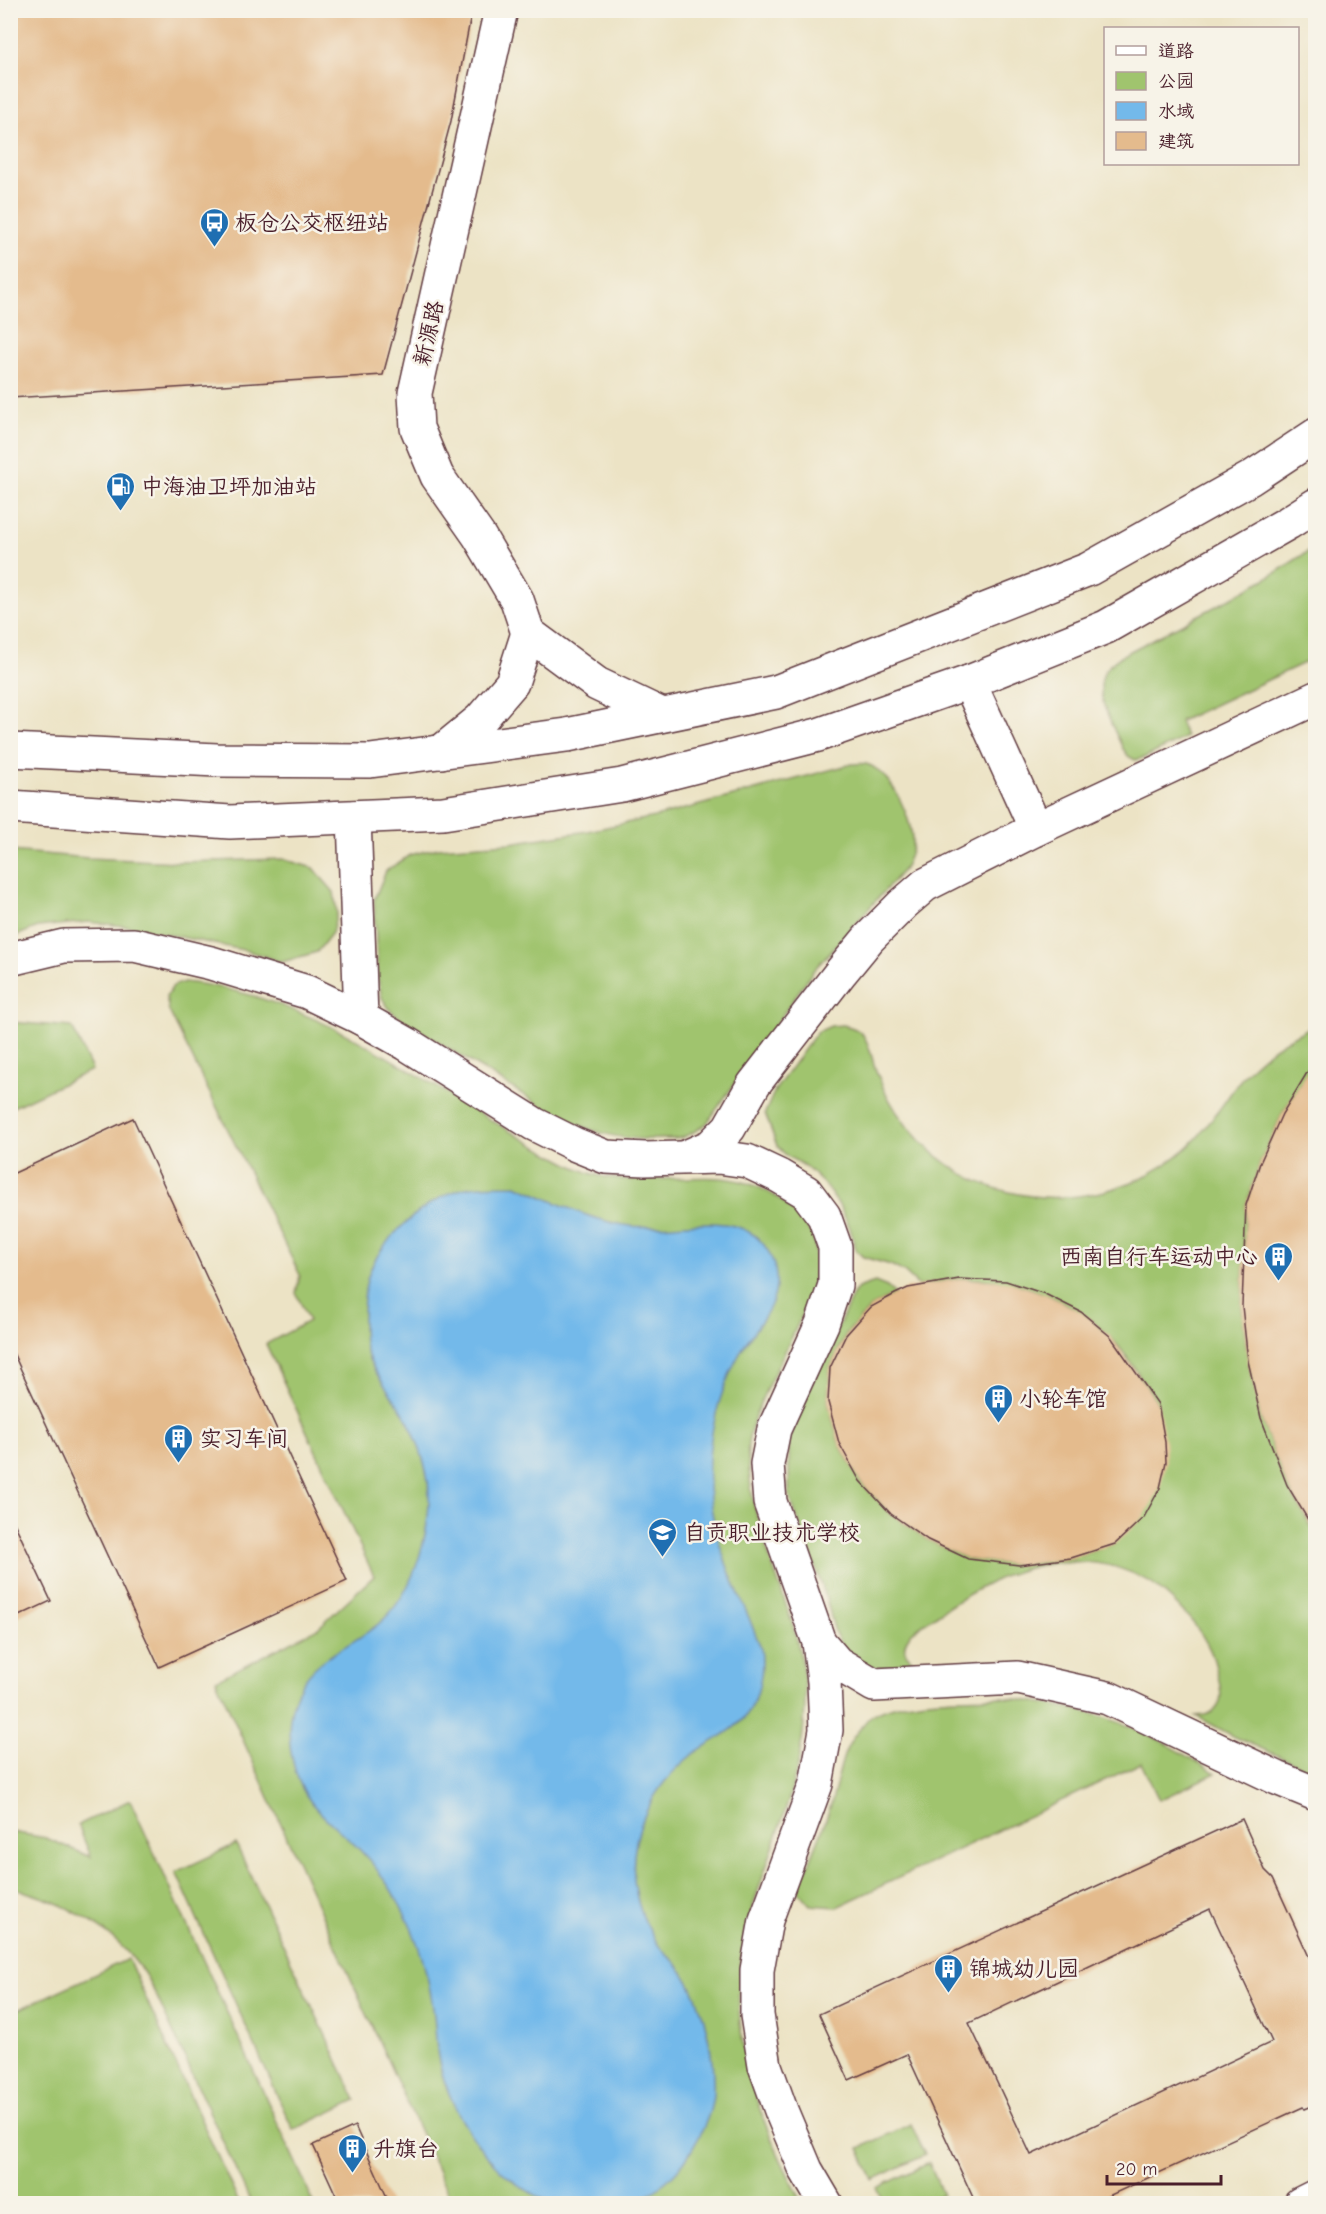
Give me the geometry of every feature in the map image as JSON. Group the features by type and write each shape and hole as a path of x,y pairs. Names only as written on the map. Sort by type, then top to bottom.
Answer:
{"main road":[{"name":"新源路","path":"501,10 415,393 417,428 437,476 478,536 517,600 528,633"},
{"path":"10,750 217,760 370,761 567,735 776,692 1089,569 1251,478 1316,435"},
{"path":"10,807 230,822 443,813 622,785 818,735 969,682 1106,627 1316,505"},
{"path":"441,752 480,720 512,683 528,633 597,684 662,715"},
{"path":"969,682 1035,829"},
{"path":"685,1158 711,1146 729,1128 754,1084 778,1051 862,946 925,885 1035,829 1316,698"},
{"path":"354,817 361,1018"},
{"path":"10,959 64,946 134,945 210,963 306,992 361,1018 407,1044 534,1124 574,1144 606,1156 645,1159 718,1157 747,1161 806,1192 824,1216 835,1247 835,1285 822,1324 774,1429 767,1464 770,1502 819,1642 824,1682 826,1730 816,1784 766,1920 757,1970 757,2015 765,2066 782,2113 806,2170 826,2204"},
{"path":"754,1084 748,1112 749,1131 757,1153 779,1176"},
{"path":"819,1642 837,1663 874,1685"},
{"path":"826,1730 855,1696 874,1685 1018,1678 1108,1698 1257,1769 1316,1794"},
{"path":"1300,2204 1316,2196"}],"green space":[{"path":"1315,547 1315,658 1180,721 1186,737 1146,757 1135,760 1128,756 1110,721 1103,700 1102,680 1109,666 1123,655 1272,575"},
{"path":"852,764 866,764 875,768 884,776 900,799 912,837 911,850 904,869 813,971 707,1123 690,1134 674,1139 619,1137 594,1131 569,1121 403,1020 390,1010 382,998 378,979 374,900 386,871 410,855 438,848 510,843 588,831 659,816"},
{"path":"11,851 88,858 179,862 283,859 313,868 334,892 337,913 332,933 317,952 282,962 248,951 133,927 88,922 38,927 11,938"},
{"path":"184,982 234,991 283,1006 330,1026 510,1131 589,1173 627,1179 704,1178 728,1179 752,1184 775,1196 799,1218 812,1236 815,1267 810,1291 801,1317 764,1395 748,1444 753,1499 760,1528 797,1642 803,1672 805,1702 804,1729 794,1781 752,1909 743,1948 739,1986 740,2023 746,2060 756,2097 769,2133 803,2203 452,2203 216,1680 317,1629 374,1576 266,1344 309,1321 296,1293 300,1275 169,1011 166,997 173,986"},
{"path":"10,1022 72,1027 92,1070 11,1108"},
{"path":"843,1025 856,1029 863,1035 883,1087 897,1112 915,1136 937,1156 978,1181 1008,1192 1040,1197 1072,1197 1104,1191 1134,1181 1163,1166 1197,1138 1252,1066 1268,1052 1315,1025 1315,1065 1308,1071 1282,1114 1260,1163 1246,1205 1242,1306 1248,1361 1261,1418 1287,1485 1315,1533 1315,1772 1235,1737 1196,1716 1215,1710 1221,1696 1214,1660 1207,1643 1185,1614 1153,1584 1130,1572 1107,1565 1083,1562 1058,1563 1009,1574 986,1585 957,1601 912,1632 906,1641 905,1648 908,1656 916,1662 883,1668 869,1666 851,1657 840,1643 789,1495 789,1442 795,1419 858,1288 875,1282 887,1287 895,1294 871,1307 846,1334 830,1368 828,1402 839,1443 860,1481 891,1514 928,1540 968,1559 1019,1565 1071,1558 1115,1544 1158,1404 1117,1344 1095,1323 1060,1301 1021,1286 980,1279 960,1279 919,1286 904,1272 891,1265 863,1257 856,1250 850,1228 839,1205 824,1184 805,1166 787,1156 777,1146 765,1113 775,1090 817,1032 831,1026"},
{"path":"1002,1697 1068,1708 1115,1721 1175,1748 1216,1773 1159,1800 1141,1763 837,1907 810,1905 798,1891 828,1813 844,1755 853,1738 868,1719 884,1709 916,1701"},
{"path":"130,1800 314,2203 251,2203 157,1997 132,1957 102,1929 68,1908 11,1888 11,1832 46,1838 91,1857 78,1825"},
{"path":"236,1844 356,2100 293,2130 176,1872"},
{"path":"128,1959 239,2203 11,2203 11,2013"},
{"path":"911,2124 925,2155 873,2180 859,2148"},
{"path":"929,2163 943,2195 924,2203 884,2203 877,2188"}],"water":[{"path":"516,1185 572,1210 601,1220 631,1226 709,1223 738,1227 751,1233 763,1244 772,1259 776,1276 775,1293 770,1307 741,1351 729,1376 713,1427 709,1454 711,1507 716,1533 761,1648 762,1664 758,1691 742,1720 693,1754 664,1783 644,1818 637,1837 634,1856 637,1897 643,1916 659,1946 684,1974 701,2011 712,2061 713,2095 704,2128 677,2170 649,2193 619,2203 567,2204 542,2198 523,2188 506,2175 476,2142 463,2122 445,2082 439,2062 428,1982 417,1942 406,1917 382,1876 350,1840 312,1804 299,1781 294,1766 289,1735 292,1706 305,1680 327,1658 377,1625 395,1607 413,1574 425,1536 429,1498 428,1481 421,1452 404,1414 379,1378 364,1344 364,1300 372,1265 404,1224 433,1202 469,1187"}],"building":[{"name":"板仓公交枢纽站","path":"10,10 472,10 451,121 383,375 10,398"},
{"name":"西南自行车运动中心","path":"1316,1065 1316,1533 1287,1485 1261,1418 1248,1361 1242,1306 1246,1205 1260,1163 1282,1114 1308,1071"},
{"name":"实习车间","path":"133,1118 347,1581 159,1667 10,1346 10,1175"},
{"name":"小轮车馆","path":"959,1279 1006,1281 1045,1294 1081,1312 1111,1337 1158,1404 1166,1462 1160,1488 1144,1517 1115,1544 1071,1558 1019,1565 968,1559 928,1540 891,1514 860,1481 839,1443 828,1402 830,1368 846,1335 871,1307 895,1294 908,1288"},
{"path":"10,1514 51,1601 10,1620"},
{"name":"锦城幼儿园","path":"1242,1819 1265,1870 1273,1878 1316,1972 1316,2104 1304,2109 1303,2107 1091,2204 976,2204 907,2054 849,2080 819,2014","holes":["1210,1909 1272,2042 1031,2155 969,2023"]},
{"name":"升旗台","path":"355,2126 390,2204 340,2204 313,2145"}],"place":[{"name":"板仓公交枢纽站","path":"214,248"},
{"name":"中海油卫坪加油站","path":"120,512"},
{"name":"西南自行车运动中心","path":"1279,1282"},
{"name":"小轮车馆","path":"998,1424"},
{"name":"实习车间","path":"179,1464"},
{"name":"自贡职业技术学校","path":"663,1558"},
{"name":"锦城幼儿园","path":"948,1994"},
{"name":"升旗台","path":"352,2174"}]}
